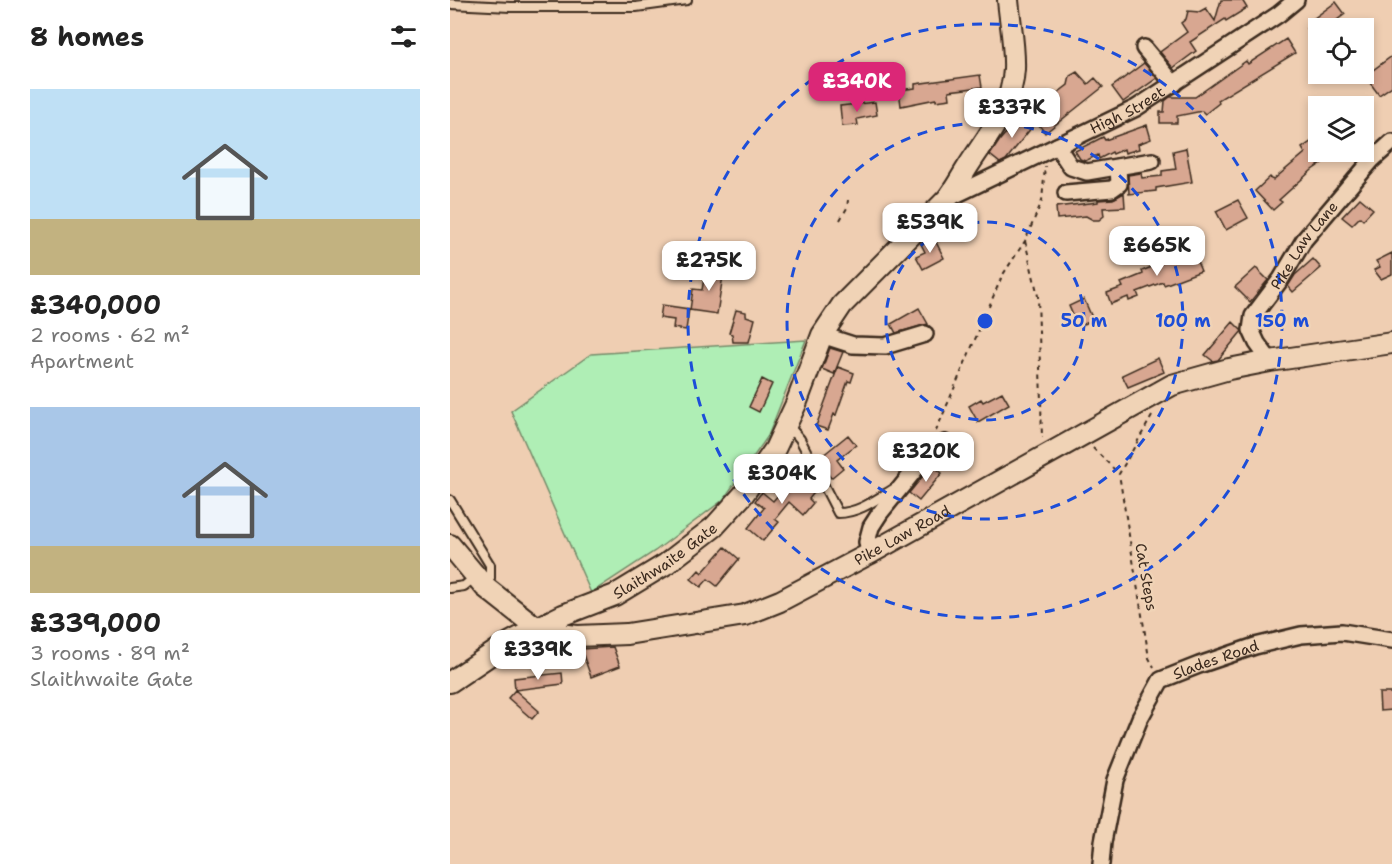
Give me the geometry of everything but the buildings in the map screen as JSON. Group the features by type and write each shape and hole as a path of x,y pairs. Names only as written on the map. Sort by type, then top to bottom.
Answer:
{"street":[{"name":"Slaithwaite Gate","path":"450,682 505,645 563,615 615,595 666,564 714,527 742,495 776,449 822,335 842,305 947,199 958,186 965,170 999,120 1009,98 1014,69 1008,0"},
{"name":"High Street","path":"947,199 1136,108 1295,0"},
{"path":"1144,48 1174,84"},
{"name":"Pike Law Lane","path":"1270,361 1251,330 1253,316 1281,279 1304,240 1372,160 1392,142"},
{"path":"1051,149 1071,167 1087,172 1152,161"},
{"path":"1066,194 1113,189 1119,184 1118,167"},
{"path":"822,335 853,345 885,346 925,334"},
{"name":"Pike Law Road","path":"537,628 551,633 578,636 627,634 745,615 780,601 868,554 1172,385 1229,369 1270,361 1392,344"},
{"path":"868,554 867,542 871,527 923,460 945,443"},
{"path":"450,545 480,582 537,628"},
{"name":"Slades Road","path":"1101,864 1115,780 1140,718 1161,680 1255,646 1301,635 1342,632 1392,640"}],"lane":[{"path":"450,4 510,7 636,7 687,0"},
{"path":"787,424 800,440 838,513 848,513 868,504 904,482"},
{"path":"450,500 490,565 490,578 450,588"}],"path":[{"path":"923,460 1002,276 1025,241 1042,201 1051,149"},
{"path":"840,220 848,201"},
{"path":"1025,241 1038,296 1043,456"},
{"path":"1080,435 1119,474 1154,414"},
{"name":"Cat Steps","path":"1119,474 1149,658 1161,680"}],"green space":[{"path":"806,340 768,436 723,500 655,551 591,593 511,411 591,354"}]}
